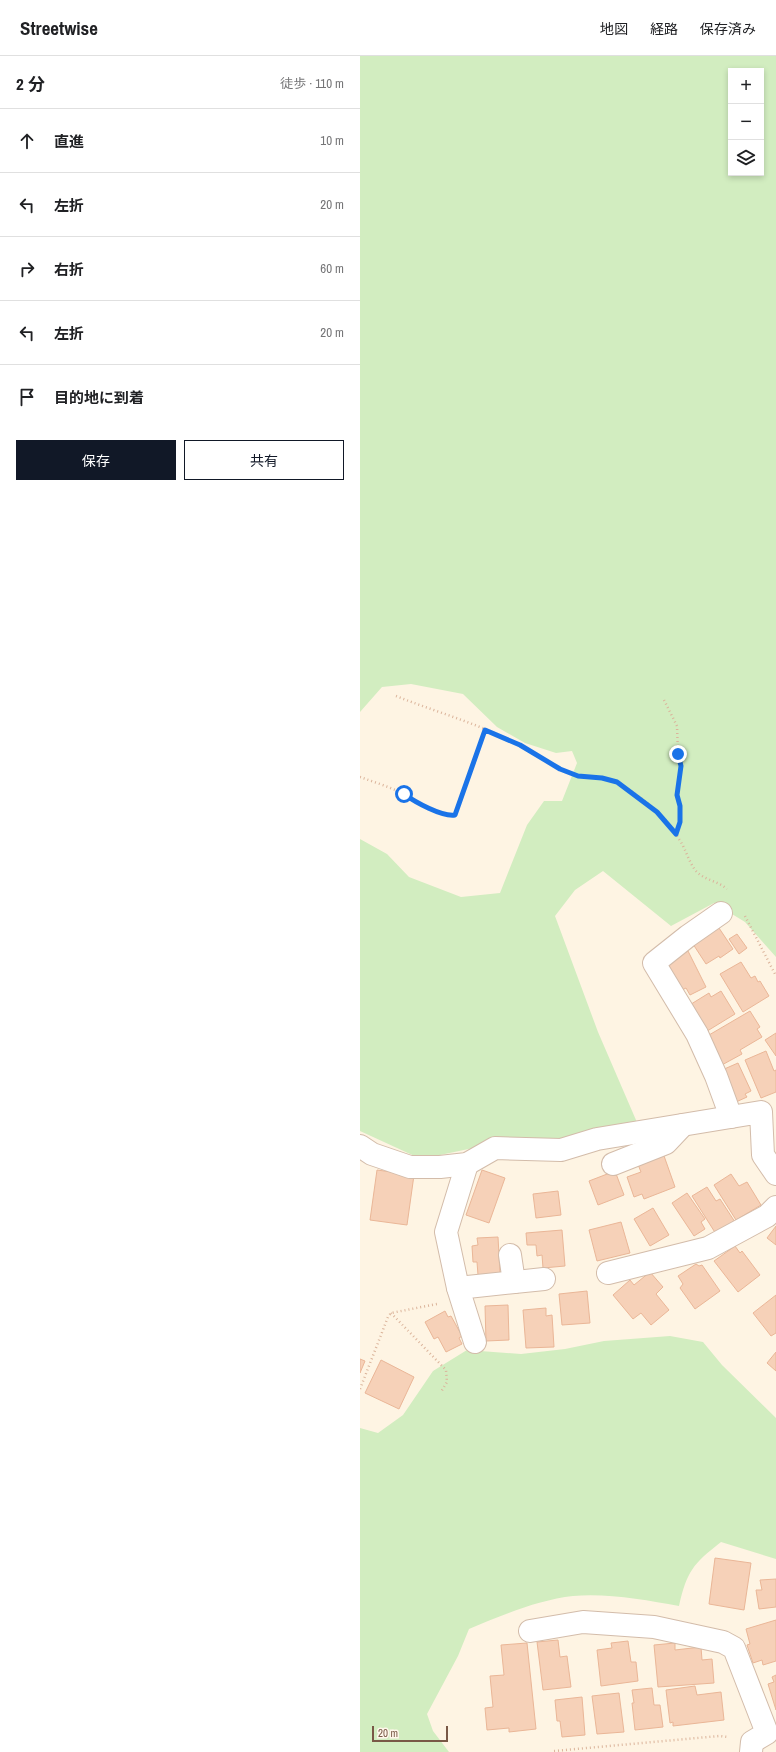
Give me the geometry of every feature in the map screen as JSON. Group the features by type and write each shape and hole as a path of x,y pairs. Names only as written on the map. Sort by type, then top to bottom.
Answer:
{"street":[{"path":"731,912 688,936 654,963 697,1034 716,1076 731,1117"},
{"path":"360,1146 372,1154 410,1167 440,1167 467,1164 494,1148 561,1150 597,1140 769,1110 763,1155 776,1174"},
{"path":"613,1164 666,1143 683,1125"},
{"path":"467,1164 446,1232 460,1293 475,1342"},
{"path":"608,1273 708,1248 767,1216 776,1207"},
{"path":"510,1255 514,1282"},
{"path":"460,1293 514,1282 544,1279"},
{"path":"530,1631 582,1622 654,1627 723,1642 734,1648 762,1739"}],"path":[{"path":"396,696 520,745 560,769 578,776 602,778 617,782 657,812 676,834 690,864 697,873 723,885 729,891"},
{"path":"664,700 677,726 678,754 681,766 677,795 680,806 680,822 676,834"},
{"path":"360,776 404,794 415,802 436,811 455,815 485,730"},
{"path":"731,912 776,976"},
{"path":"360,1389 388,1317 391,1313 428,1306 460,1293"},
{"path":"391,1313 446,1370 448,1382 441,1392"},
{"path":"554,1751 719,1736 762,1739"}],"green space":[{"path":"360,56 776,56 776,957 745,922 714,903 671,926 603,871 575,890 555,916 598,1032 639,1127 587,1146 497,1143 421,1159 360,1131 360,839 387,854 409,877 461,897 500,893 527,825 544,801 562,801 577,763 572,751 556,753 525,743 497,727 463,694 411,684 382,687 360,712"},
{"path":"670,1336 703,1342 722,1365 776,1418 776,1559 721,1542 704,1556 692,1569 685,1584 679,1606 613,1596 573,1596 547,1601 507,1613 469,1629 458,1656 427,1714 433,1731 449,1752 360,1752 360,1428 378,1433 403,1415 433,1371 467,1350 521,1354 565,1349 604,1341"}],"building":[{"path":"717,925 733,949 720,958 719,956 706,964 691,941"},
{"path":"737,934 747,948 739,954 729,939"},
{"path":"688,951 706,987 690,995 686,988 680,991 666,962"},
{"path":"741,962 751,978 755,976 758,982 760,981 769,996 743,1012 720,974"},
{"path":"721,991 735,1014 704,1033 688,1006 709,993 711,997"},
{"path":"750,1011 760,1027 757,1029 762,1037 740,1050 742,1054 720,1066 709,1035"},
{"path":"776,1033 776,1056 765,1040"},
{"path":"766,1051 774,1071 776,1070 776,1092 761,1098 745,1060"},
{"path":"738,1063 751,1091 745,1094 747,1097 736,1102 722,1070"},
{"path":"663,1153 675,1187 644,1199 642,1194 634,1197 627,1177 641,1172 637,1162"},
{"path":"377,1170 414,1175 407,1225 370,1220"},
{"path":"482,1170 505,1178 489,1223 466,1215"},
{"path":"615,1171 624,1195 598,1205 589,1181"},
{"path":"731,1174 739,1186 747,1182 761,1205 736,1220 714,1185"},
{"path":"707,1187 716,1201 720,1199 735,1222 716,1234 692,1196"},
{"path":"558,1191 561,1215 536,1218 533,1194"},
{"path":"687,1193 705,1219 701,1222 705,1229 694,1236 672,1203"},
{"path":"653,1208 669,1235 650,1246 634,1219"},
{"path":"621,1222 630,1253 597,1261 589,1230"},
{"path":"776,1226 776,1245 767,1238"},
{"path":"562,1230 565,1266 543,1268 542,1255 537,1256 536,1245 527,1245 526,1233"},
{"path":"498,1237 500,1273 478,1275 477,1262 473,1262 472,1246 478,1245 477,1238"},
{"path":"735,1246 740,1253 742,1251 760,1275 738,1292 714,1261"},
{"path":"696,1264 699,1266 702,1265 720,1291 695,1309 680,1288 683,1284 678,1276"},
{"path":"650,1272 663,1287 656,1294 669,1310 651,1325 641,1313 633,1319 613,1295 630,1280 634,1285"},
{"path":"587,1291 590,1323 562,1325 559,1294"},
{"path":"776,1295 776,1333 771,1336 753,1313"},
{"path":"508,1305 509,1340 486,1341 485,1306"},
{"path":"546,1308 546,1316 552,1315 554,1347 526,1348 523,1310"},
{"path":"445,1311 448,1317 451,1316 462,1336 459,1338 462,1344 446,1352 438,1337 434,1339 425,1322"},
{"path":"776,1352 776,1371 767,1363"},
{"path":"360,1359 365,1361 360,1373"},
{"path":"381,1360 414,1377 399,1409 365,1393"},
{"path":"715,1558 751,1563 744,1610 709,1604"},
{"path":"776,1579 776,1607 759,1609 756,1590 762,1590 760,1580"},
{"path":"776,1620 776,1661 763,1665 762,1660 753,1663 747,1645 750,1644 746,1629"},
{"path":"558,1640 560,1657 567,1656 571,1687 543,1690 537,1642"},
{"path":"628,1641 631,1662 636,1662 638,1681 601,1686 597,1650 612,1648 611,1643"},
{"path":"527,1643 536,1729 509,1732 509,1728 487,1730 485,1708 493,1707 490,1676 504,1675 501,1645"},
{"path":"675,1643 675,1650 701,1647 702,1660 712,1659 714,1683 658,1687 654,1645"},
{"path":"776,1675 776,1710 768,1684 774,1682 772,1677"},
{"path":"695,1686 697,1695 721,1692 724,1720 673,1726 673,1722 670,1723 666,1690"},
{"path":"652,1688 654,1705 660,1705 663,1727 635,1730 632,1690"},
{"path":"619,1693 624,1732 597,1734 592,1696"},
{"path":"582,1697 585,1735 562,1737 560,1721 557,1721 555,1700"}],"route":[{"path":"404,794 415,802 436,811 453,816 455,815 463,798 485,730 520,745 536,756 560,769 578,776 602,778 617,782 657,812 676,834 680,822 680,806 677,795 681,766 678,754"}]}
